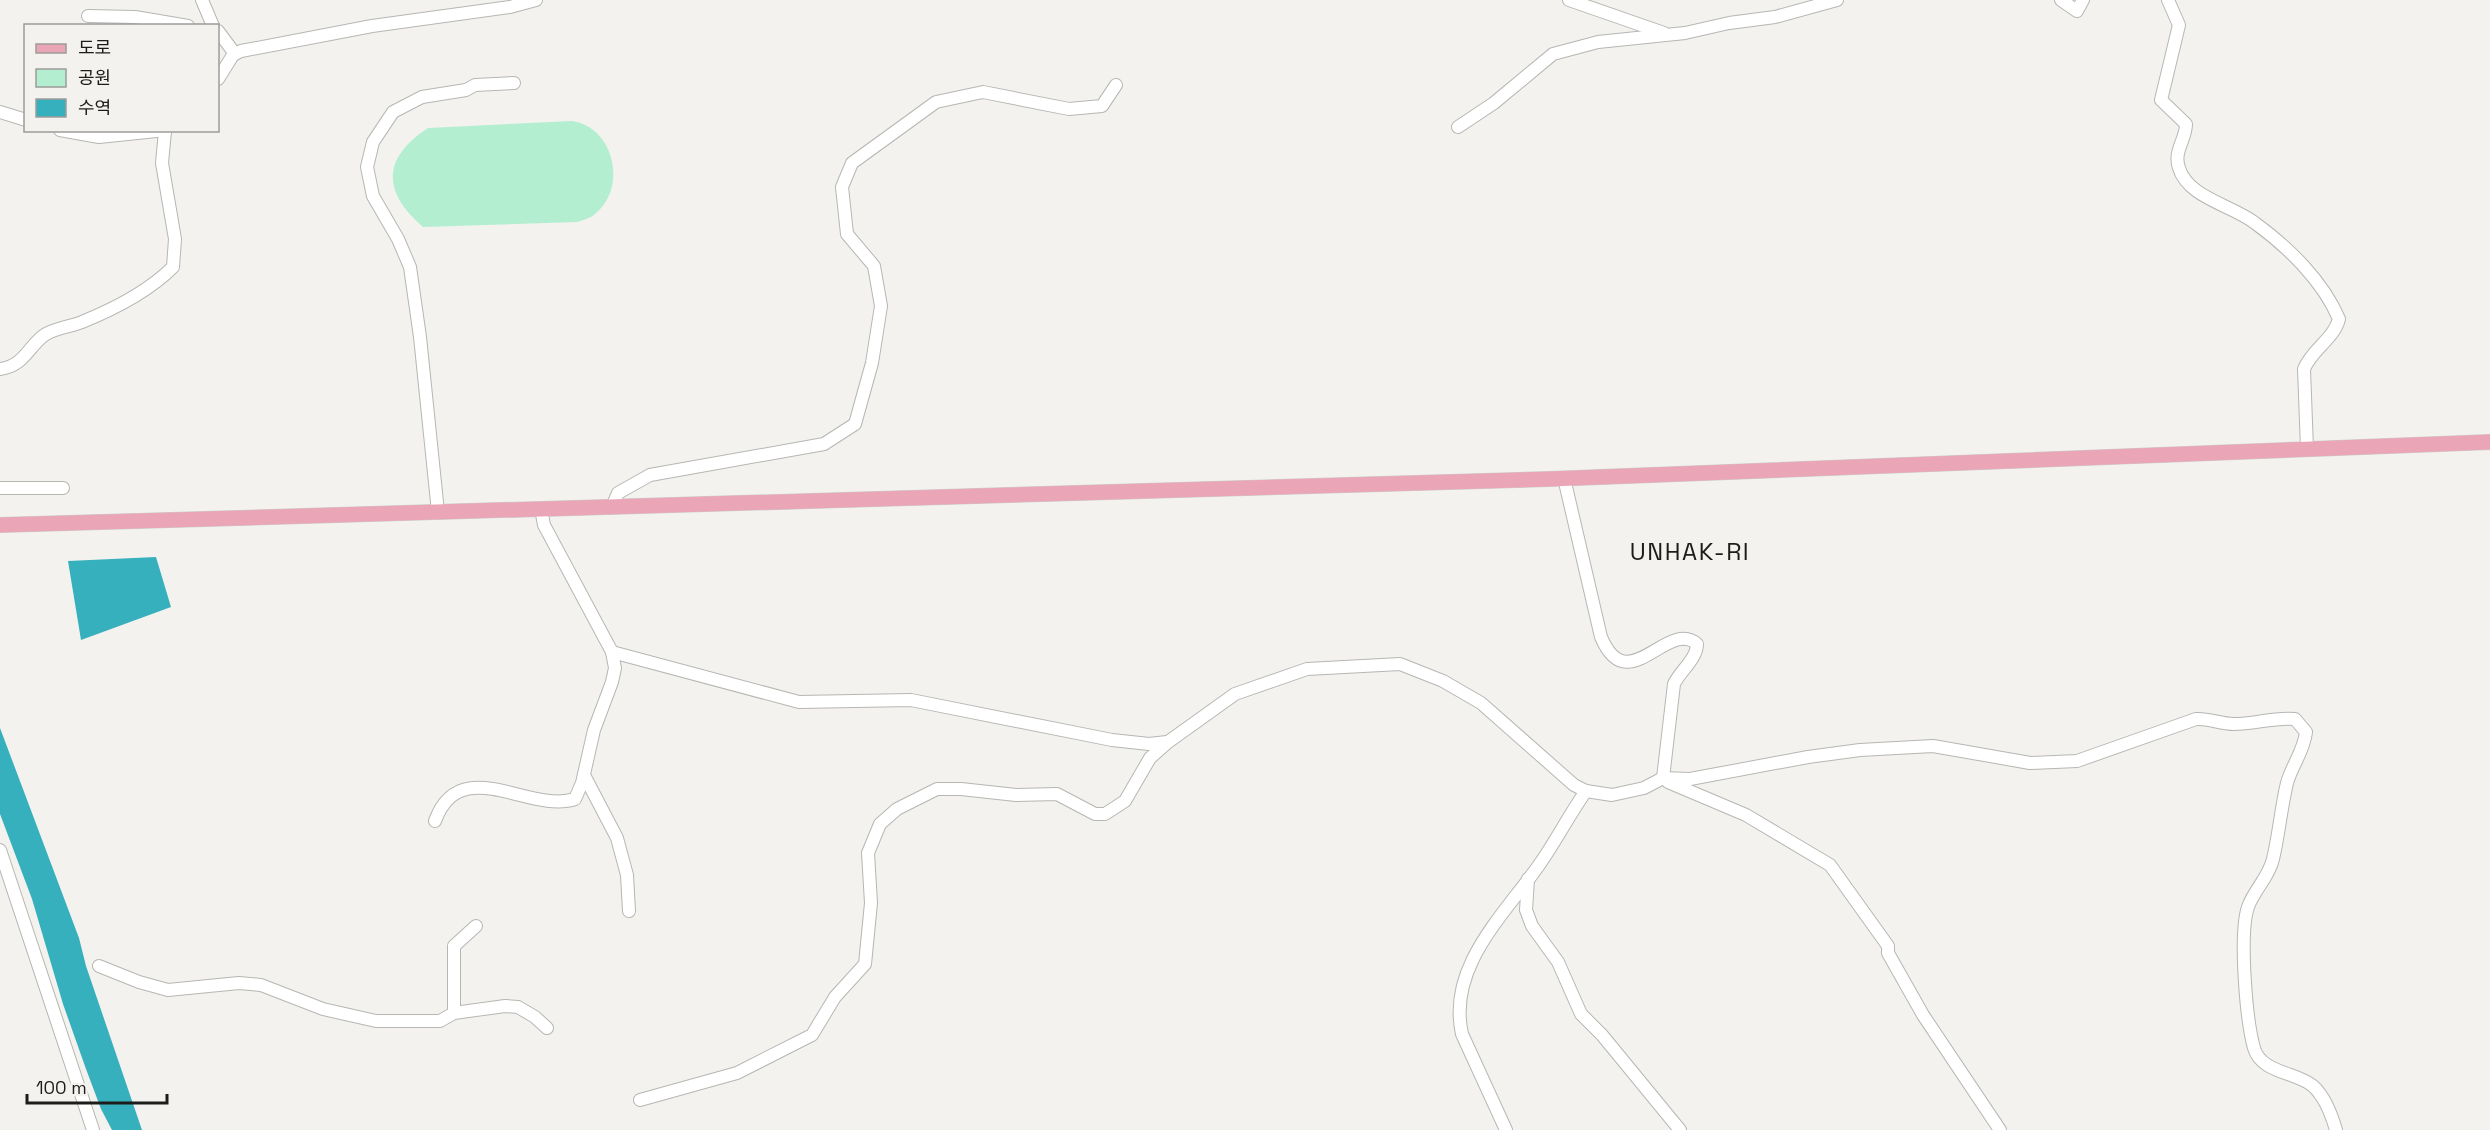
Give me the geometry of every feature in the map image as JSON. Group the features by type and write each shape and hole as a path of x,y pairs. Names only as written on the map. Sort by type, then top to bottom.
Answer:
{"main road":[{"path":"0,525 1564,478 2490,442"}],"street":[{"path":"202,0 213,24"},
{"path":"219,78 235,54 316,36 510,7 536,0"},
{"path":"1569,0 1668,35"},
{"path":"1458,127 1494,103 1553,54 1598,42 1668,35 1775,17 1837,0"},
{"path":"2061,0 2077,11 2083,0"},
{"path":"2168,0 2180,26 2162,100 2186,124 2186,133 2176,158 2179,170 2196,191 2255,223 2294,258 2323,291 2339,319 2337,327 2308,359 2304,369 2307,449"},
{"path":"88,16 135,17 176,24"},
{"path":"219,34 235,54"},
{"path":"438,512 420,337 410,267 398,239 373,196 367,167 373,142 393,112 422,97 466,90 475,85 514,83"},
{"path":"612,507 618,493 650,475 825,444 855,424 872,363 881,306 874,266 847,234 842,187 852,163 936,102 984,92 1069,109 1102,106 1116,85"},
{"path":"0,112 24,119"},
{"path":"71,132 99,137 155,132"},
{"path":"0,369 21,361 41,337 91,318 140,295 173,267 175,239 162,163 166,132"},
{"path":"1564,478 1601,637 1610,652 1624,661 1634,662 1644,659 1678,638 1685,637 1697,644 1693,657 1679,673 1674,684 1663,778"},
{"path":"0,488 63,488"},
{"path":"435,821 446,799 462,790 497,789 553,803 564,802 575,799 584,775 594,730 615,668 612,652 544,525 540,509"},
{"path":"612,652 768,696 799,702 911,700 1112,740 1149,744 1168,742"},
{"path":"640,1100 737,1073 812,1035 835,997 865,964 871,903 868,853 875,833 888,815 937,789 1016,795 1057,794 1095,814 1105,814 1125,801 1149,758 1234,694 1307,669 1400,664 1464,691 1574,785 1599,794 1628,792 1663,778 1690,779 1860,750 1933,746 2030,763 2062,763 2076,761 2196,719 2207,718 2237,724 2283,718 2295,719 2306,732 2305,742 2287,781 2273,861 2248,909 2245,949 2247,1000 2254,1049 2259,1057 2274,1068 2313,1087 2328,1110 2336,1130"},
{"path":"584,775 617,838 627,875 629,911"},
{"path":"1663,778 1746,815 1830,865 1888,946 1888,954 1923,1015 2000,1130"},
{"path":"1506,1130 1462,1034 1460,1022 1462,993 1472,961 1494,924 1548,852 1586,791"},
{"path":"0,850 93,1130"},
{"path":"1528,878 1526,910 1532,926 1558,962 1581,1014 1627,1064 1680,1130"},
{"path":"454,1013 454,946 476,926"},
{"path":"99,966 139,982 168,990 239,983 261,985 323,1008 376,1021 440,1021 454,1013 496,1007 518,1007 535,1017 547,1028"}],"green space":[{"path":"572,121 598,134 612,160 611,189 605,202 595,214 587,219 577,222 423,227 400,201 394,188 395,163 413,139 428,128"}],"water":[{"path":"156,557 171,607 81,640 68,561"},
{"path":"0,728 79,938 86,966 142,1130 112,1130 101,1109 63,1004 32,899 0,814"}],"district":[{"name":"UNHAK-RI","path":"1690,551"}]}
